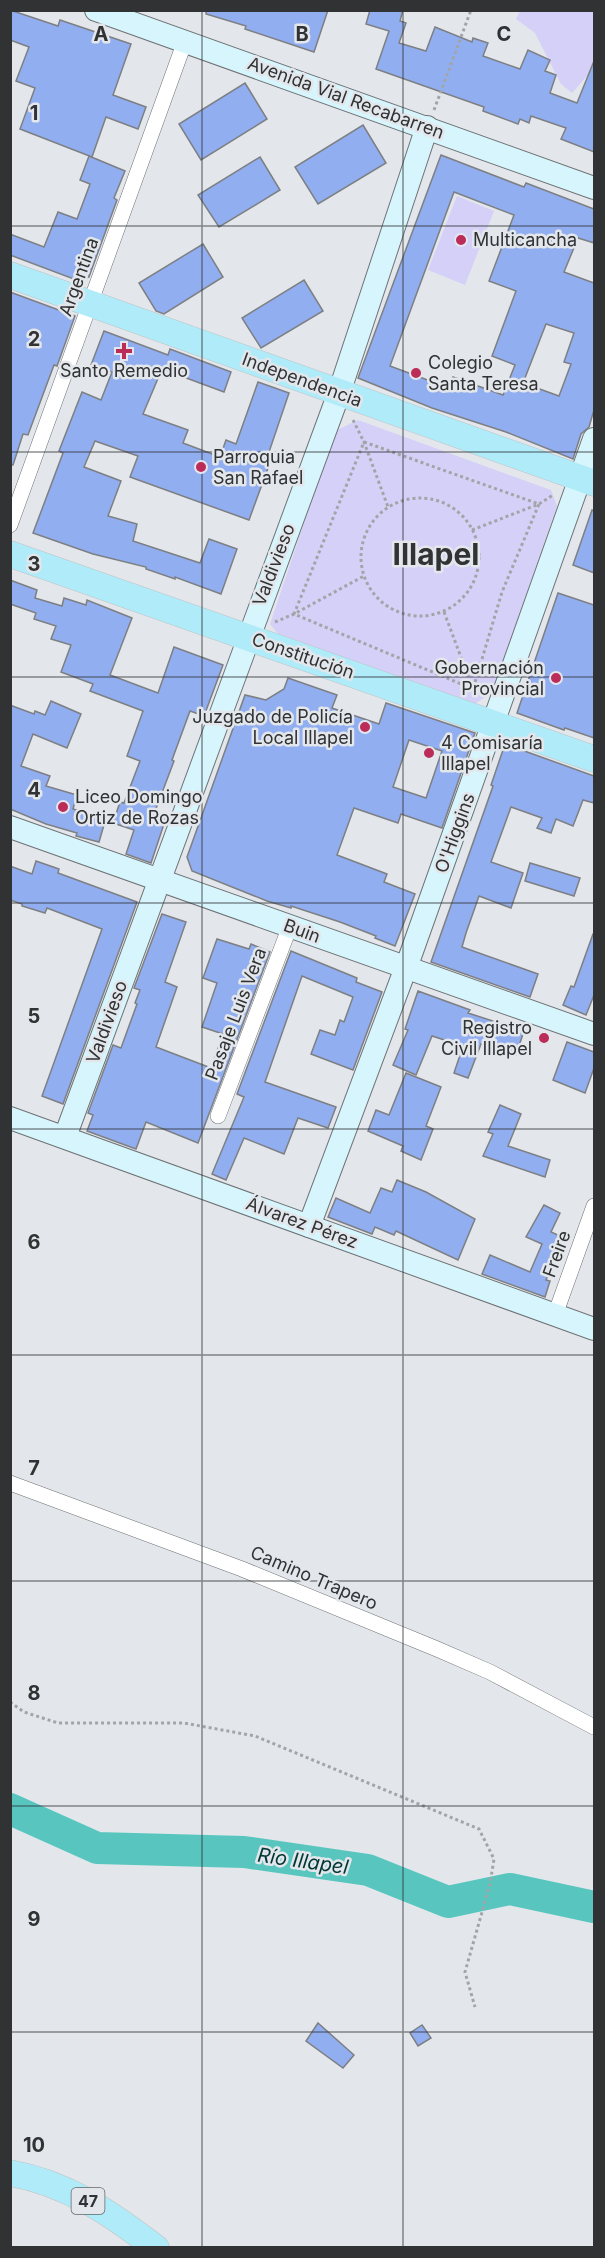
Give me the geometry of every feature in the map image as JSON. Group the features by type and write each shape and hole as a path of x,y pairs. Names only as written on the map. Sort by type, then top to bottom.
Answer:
{"main road":[{"name":"Independencia","path":"10,275 587,481"},
{"name":"Constitución","path":"10,554 594,759"},
{"name":"47","path":"10,2173 43,2182 92,2202 156,2247"}],"street":[{"name":"Avenida Vial Recabarren","path":"96,10 594,188"},
{"name":"Argentina","path":"10,525 185,41"},
{"name":"Valdivieso","path":"65,1137 247,637 339,393 428,127"},
{"name":"O'Higgins","path":"309,1226 494,723 587,481 594,439"},
{"name":"Buin","path":"10,827 594,1034"},
{"name":"Pasaje Luis Vera","path":"218,1116 290,926"},
{"name":"Álvarez Pérez","path":"10,1118 594,1329"},
{"name":"Freire","path":"555,1315 594,1206"},
{"name":"Camino Trapero","path":"10,1483 242,1569 437,1649 490,1672 594,1727"}],"path":[{"path":"428,127 471,10"},
{"path":"339,393 364,442 388,507"},
{"path":"364,442 539,504"},
{"path":"294,614 364,442"},
{"path":"472,530 539,504 587,481"},
{"path":"425,498 444,503 461,514 472,530 478,548 479,568 472,586 460,601 444,612 425,616 405,615 388,607 373,593 364,576 361,557 364,538 373,520 388,507 406,500 425,498"},
{"path":"473,689 502,592 539,504"},
{"path":"247,637 364,576"},
{"path":"444,612 473,689 494,723"},
{"path":"294,614 473,689"},
{"path":"10,1702 24,1712 58,1723 184,1723 255,1736 479,1829 494,1858 490,1884 465,1972 475,2007"}],"shaded area":[{"path":"520,11 594,11 594,68 572,93 561,84 535,33 516,19"},
{"name":"Multicancha","path":"457,196 494,211 465,285 428,270"},
{"path":"358,420 551,490 557,506 492,693 473,705 283,640 270,624 335,431"}],"building":[{"path":"10,10 58,26 60,20 131,44 113,95 146,107 138,129 106,117 92,157 20,129 35,88 16,81 29,47 10,40"},
{"path":"206,10 328,10 314,52 245,29 246,26 206,14"},
{"path":"370,10 403,10 400,21 406,23 399,43 426,51 435,27 472,42 473,38 488,43 483,56 520,69 528,50 550,60 545,71 556,75 550,93 577,103 594,61 594,152 561,139 566,128 531,116 529,123 520,119 518,124 483,111 484,107 376,69 389,31 366,24"},
{"path":"245,83 267,119 201,160 179,124"},
{"path":"363,125 386,163 318,204 295,167"},
{"path":"441,155 524,187 526,183 594,209 594,243 578,238 564,272 594,283 594,410 589,427 581,434 573,459 506,432 432,408 358,378","holes":["454,192 514,215 489,281 516,291 492,356 515,365 503,395 453,377 449,388 390,366","546,324 574,333 564,362 571,364 559,396 523,383"]},
{"path":"89,156 125,171 89,277 79,281 10,255 10,234 44,247 58,212 77,219 90,184 80,180"},
{"path":"260,157 280,190 219,227 198,195"},
{"path":"203,244 223,277 164,314 156,311 139,283"},
{"path":"304,280 323,311 261,348 242,318"},
{"path":"10,292 75,316 28,435 23,434 13,465 10,465"},
{"path":"104,331 168,355 170,349 231,372 224,392 162,369 143,414 188,430 183,443 220,457 226,440 236,444 258,382 289,393 268,455 272,457 249,520 130,477 138,456 95,441 84,467 121,481 108,516 137,524 133,541 200,563 209,539 237,549 221,594 146,569 146,567 93,554 33,533 63,453 59,451 82,392 101,400 112,372 91,365"},
{"path":"592,510 594,511 594,573 573,565"},
{"path":"10,580 37,590 35,598 62,606 64,598 86,605 87,600 132,618 110,675 158,693 174,647 223,665 204,716 190,711 172,760 174,761 154,814 166,818 151,863 126,854 134,830 113,823 120,802 124,803 140,761 127,756 143,711 90,691 93,684 61,672 71,645 51,639 56,626 34,619 36,613 10,604"},
{"name":"Gobernación Provincial","path":"558,593 594,605 594,738 517,713"},
{"path":"288,678 337,695 332,708 379,724 386,703 475,733 442,828 401,814 398,823 354,808 337,855 387,874 384,882 415,894 395,946 340,922 291,906 291,908 267,901 192,871 187,857 245,695 266,700 284,689","holes":["409,740 442,751 426,798 393,787"]},
{"path":"51,701 81,714 67,748 33,734 21,766 50,776 46,786 77,795 73,809 106,818 99,842 76,836 77,833 46,824 10,809 10,705 34,714 35,711 45,715"},
{"path":"505,744 594,776 594,803 583,800 573,826 556,819 551,833 537,828 542,818 511,807 491,862 523,873 511,908 479,896 466,933 462,947 538,974 530,997 431,962 493,786 491,785"},
{"path":"36,861 59,869 58,873 137,902 63,1104 42,1096 102,929 47,908 45,913 10,900 10,866 32,874"},
{"path":"530,863 580,878 574,896 525,881"},
{"path":"162,914 186,922 165,982 177,987 156,1047 211,1068 223,1034 202,1027 217,983 203,978 217,939 249,949 251,944 270,952 198,1143 146,1122 136,1149 87,1131 93,1115 88,1113 113,1045 121,1048 137,1004 135,1003 140,990 134,988"},
{"path":"593,934 594,995 586,1015 563,1005 571,986 574,987"},
{"path":"291,951 357,978 356,982 382,992 353,1070 311,1054 320,1030 335,1035 340,1020 344,1022 353,997 302,976 265,1082 336,1107 328,1128 298,1118 284,1154 244,1138 226,1180 212,1174 244,1097 237,1094"},
{"path":"418,991 470,1010 468,1013 524,1031 516,1055 481,1044 468,1078 454,1073 463,1046 432,1036 416,1075 393,1065 408,1030 405,1029"},
{"path":"567,1042 594,1052 594,1068 585,1093 553,1080"},
{"path":"406,1073 441,1087 426,1126 433,1129 421,1160 401,1151 403,1146 368,1131 376,1110 389,1115"},
{"path":"500,1105 521,1114 508,1146 550,1160 545,1177 483,1156 493,1134 488,1132"},
{"path":"397,1180 426,1192 475,1219 458,1260 396,1231 394,1235 375,1227 372,1234 328,1217 336,1198 370,1213 381,1188 392,1192"},
{"path":"544,1205 560,1213 551,1232 564,1238 546,1280 550,1281 545,1297 482,1274 490,1255 530,1272 542,1244 526,1237"},
{"path":"318,2023 354,2055 343,2068 306,2041"},
{"path":"422,2025 431,2038 418,2046 410,2033"}],"waterway":[{"name":"Río Illapel","path":"10,1809 97,1848 244,1852 368,1870 448,1902 510,1889 594,1907"}],"place":[{"name":"Multicancha","path":"461,240"},
{"name":"Santo Remedio","path":"124,351"},
{"name":"Colegio Santa Teresa","path":"416,373"},
{"name":"Parroquia San Rafael","path":"201,467"},
{"name":"Gobernación Provincial","path":"556,678"},
{"name":"Juzgado de Policía Local Illapel","path":"365,727"},
{"name":"4 Comisaría Illapel","path":"429,753"},
{"name":"Liceo Domingo Ortiz de Rozas","path":"63,807"},
{"name":"Registro Civil Illapel","path":"544,1038"}],"district":[{"name":"Illapel","path":"436,555"}]}
